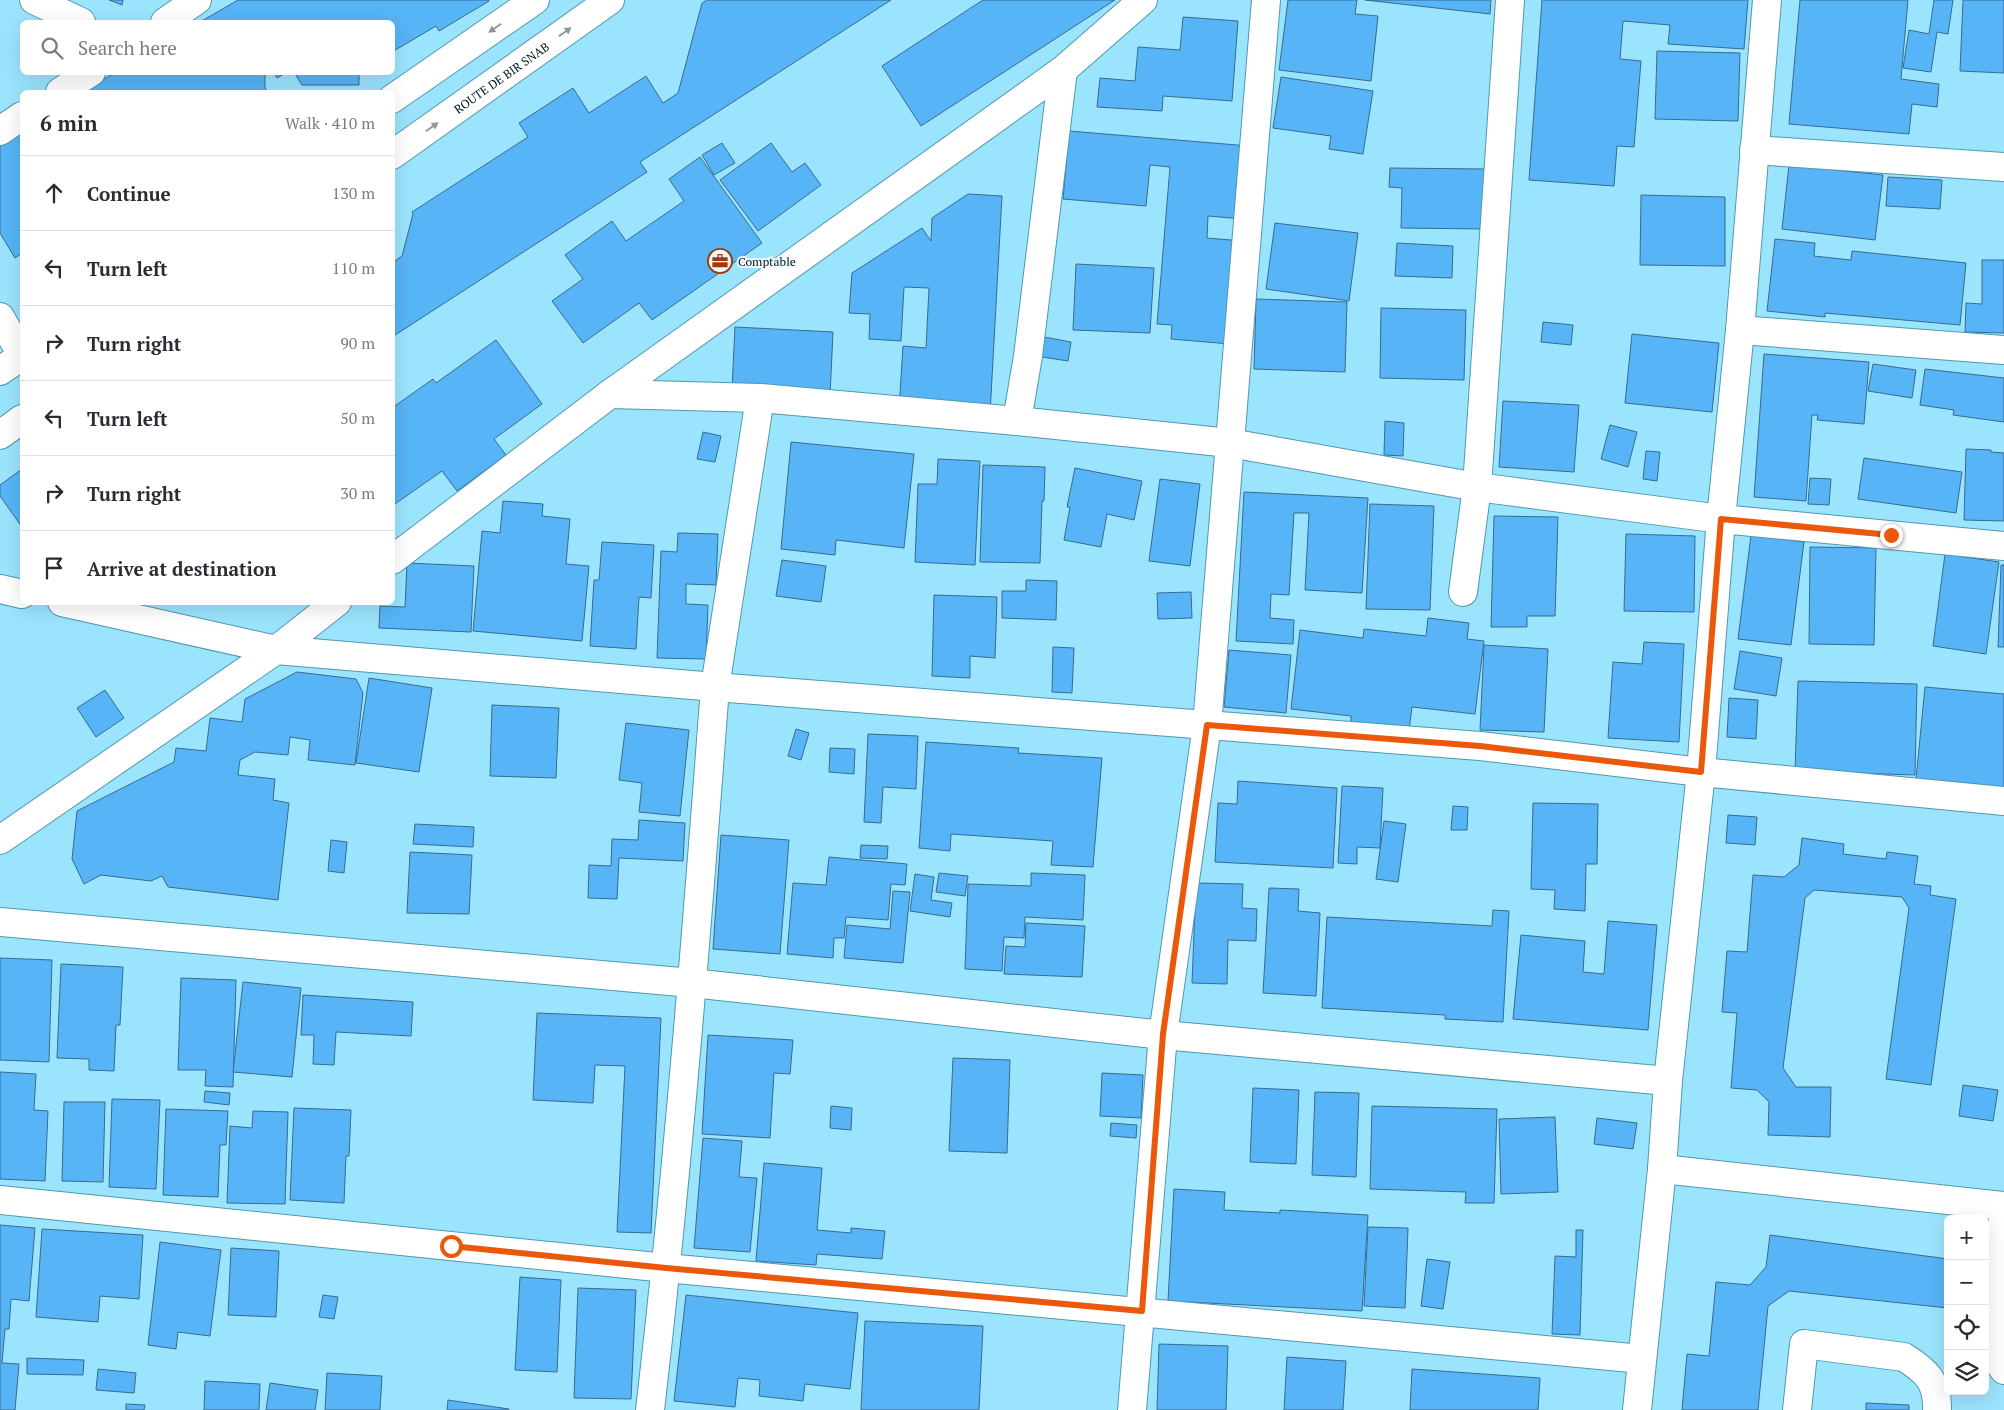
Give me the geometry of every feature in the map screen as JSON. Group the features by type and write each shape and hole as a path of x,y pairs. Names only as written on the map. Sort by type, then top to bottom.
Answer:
{"street":[{"path":"34,0 77,20"},
{"path":"168,20 197,0"},
{"path":"395,97 535,0"},
{"name":"ROUTE DE BIR SNAB","path":"395,153 610,0"},
{"path":"395,558 610,394 1063,70 1143,0"},
{"path":"1132,1410 1142,1311 1163,1034 1207,725 1266,0"},
{"path":"1463,592 1477,487 1510,0"},
{"path":"1637,1410 1662,1169 1668,1081 1701,772 1721,519 1740,330 1767,0"},
{"path":"1016,421 1028,356 1063,70"},
{"path":"63,90 86,75"},
{"path":"0,131 20,117"},
{"path":"1754,150 2004,167"},
{"path":"0,317 20,352"},
{"path":"1740,330 2004,350"},
{"path":"0,371 20,357"},
{"path":"610,394 760,398 1016,421 1230,443 1477,487 1721,519 2004,546"},
{"path":"650,1410 666,1268 692,983 715,687 760,398"},
{"path":"0,435 20,420"},
{"path":"0,589 20,594"},
{"path":"75,605 276,650 715,687 1480,746 1701,772 2004,801"},
{"path":"0,840 276,650 333,605"},
{"path":"0,922 692,983 1163,1034 1668,1081"},
{"path":"1662,1169 2004,1207 1994,1323 1996,1358 2004,1370"},
{"path":"0,1200 666,1268 1642,1359"},
{"path":"1797,1410 1804,1344 1904,1356 1933,1380 1937,1410"}],"building":[{"path":"109,0 123,0 122,5"},
{"path":"238,0 489,0 439,31 436,26 395,50 395,20 203,20"},
{"path":"707,0 891,0 640,162 647,172 395,335 395,261 402,256 412,212 528,137 519,123 573,88 589,113 646,76 663,103 678,93 702,3"},
{"path":"983,0 1115,0 921,126 882,66"},
{"path":"1288,0 1357,0 1355,14 1378,16 1371,81 1279,70"},
{"path":"1365,0 1491,0 1490,14"},
{"path":"1542,0 1748,0 1744,49 1668,44 1670,25 1623,21 1620,59 1641,61 1634,147 1617,146 1614,186 1529,180"},
{"path":"1800,0 1908,0 1901,79 1939,84 1937,107 1912,104 1909,134 1789,124"},
{"path":"1934,0 1953,0 1948,34 1937,32 1931,72 1903,68 1909,30 1929,34"},
{"path":"1963,0 2004,0 2004,73 1960,71"},
{"path":"1183,17 1238,21 1232,101 1163,96 1162,111 1097,107 1100,78 1135,81 1138,47 1180,50"},
{"path":"1657,51 1740,53 1738,121 1655,119"},
{"path":"111,75 265,75 266,90 86,90"},
{"path":"296,75 359,75 359,85 302,85"},
{"path":"1281,77 1373,91 1363,154 1329,149 1331,136 1273,128"},
{"path":"20,129 20,254 15,258 0,233 0,142"},
{"path":"1069,131 1249,146 1243,219 1208,216 1207,238 1243,241 1230,344 1171,339 1172,325 1157,324 1170,167 1150,165 1146,206 1063,199"},
{"path":"722,143 735,163 714,175 702,155"},
{"path":"771,143 792,172 805,163 821,185 758,231 720,180"},
{"path":"700,157 762,243 652,320 639,303 583,343 552,301 583,279 565,255 612,221 626,241 684,201 669,179"},
{"path":"1789,165 1883,175 1875,240 1782,229"},
{"path":"1390,168 1485,169 1484,229 1401,228 1402,188 1389,187"},
{"path":"1888,177 1942,180 1940,209 1886,206"},
{"path":"968,194 1002,196 990,414 899,409 903,346 926,348 929,288 904,287 901,341 869,339 870,314 849,313 852,273 922,228 931,241 932,218"},
{"path":"1641,195 1725,197 1725,266 1640,265"},
{"path":"1275,223 1358,233 1349,301 1266,289"},
{"path":"1775,239 1815,243 1814,256 1851,260 1852,251 1966,263 1960,325 1825,313 1825,317 1767,311"},
{"path":"1397,243 1453,246 1452,278 1395,276"},
{"path":"1982,260 2004,260 2004,333 1965,332 1966,303 1982,304"},
{"path":"1076,264 1154,268 1150,333 1073,330"},
{"path":"1256,299 1347,302 1345,372 1254,369"},
{"path":"1381,308 1466,310 1464,380 1380,378"},
{"path":"1543,322 1573,325 1571,345 1541,342"},
{"path":"735,327 833,332 830,396 732,389"},
{"path":"1632,334 1719,343 1712,412 1625,403"},
{"path":"1039,336 1071,342 1068,361 1036,356"},
{"path":"496,340 542,404 494,439 506,455 457,491 442,471 395,504 395,406 433,379 436,383"},
{"path":"1764,354 1869,362 1864,424 1817,420 1818,415 1812,415 1806,501 1754,497"},
{"path":"1873,364 1916,370 1912,398 1868,391"},
{"path":"1925,369 2004,378 2004,422 1953,415 1954,410 1920,405"},
{"path":"1503,401 1579,405 1574,472 1499,467"},
{"path":"1385,421 1404,423 1403,456 1384,455"},
{"path":"1610,425 1637,432 1628,467 1601,459"},
{"path":"703,432 721,436 715,462 697,459"},
{"path":"791,442 914,454 904,548 836,540 835,555 781,549"},
{"path":"1966,449 1991,450 1991,452 2004,453 2004,521 1964,520"},
{"path":"1646,451 1660,452 1657,481 1643,479"},
{"path":"1864,458 1962,472 1956,513 1858,499"},
{"path":"938,459 980,461 975,565 915,562 918,484 937,484"},
{"path":"983,465 1045,467 1040,563 980,562"},
{"path":"1075,468 1142,481 1134,520 1107,514 1101,547 1064,540 1070,507 1067,507"},
{"path":"20,470 20,524 0,496 0,485"},
{"path":"1810,478 1831,479 1829,505 1808,504"},
{"path":"1160,479 1200,484 1190,566 1149,561"},
{"path":"1244,492 1368,498 1362,593 1305,590 1309,513 1294,513 1289,595 1271,594 1270,618 1294,620 1293,644 1236,641"},
{"path":"503,501 543,504 542,516 570,519 566,564 589,566 582,641 473,631 482,531 500,533"},
{"path":"1370,504 1434,506 1430,610 1366,609"},
{"path":"1494,516 1558,517 1555,616 1527,616 1527,627 1491,627"},
{"path":"678,533 718,534 716,585 686,584 686,604 708,605 706,659 657,658 661,551 677,552"},
{"path":"1626,534 1695,536 1694,612 1624,611"},
{"path":"1751,535 1804,542 1791,645 1738,639"},
{"path":"602,542 654,545 651,598 639,597 636,649 590,646 594,580 599,580"},
{"path":"1810,547 1876,548 1874,645 1809,644"},
{"path":"1945,554 1999,562 1986,654 1933,646"},
{"path":"782,560 826,566 821,602 776,596"},
{"path":"407,563 474,566 471,632 379,628 380,606 405,607"},
{"path":"2001,565 2004,565 2004,647 1998,647"},
{"path":"1026,580 1057,581 1056,620 1002,618 1002,591 1026,591"},
{"path":"1191,592 1192,618 1158,619 1157,593"},
{"path":"934,595 997,597 995,658 970,656 970,678 932,676"},
{"path":"1428,618 1469,623 1467,639 1484,641 1475,714 1412,707 1409,730 1351,723 1351,716 1291,709 1300,630 1363,638 1364,629 1426,636"},
{"path":"1644,642 1684,644 1679,742 1608,738 1613,662 1642,664"},
{"path":"1484,645 1548,649 1544,732 1480,730"},
{"path":"1053,647 1074,648 1072,693 1052,692"},
{"path":"1229,650 1291,655 1286,713 1224,707"},
{"path":"1740,651 1782,658 1776,696 1734,689"},
{"path":"297,672 356,679 363,693 355,765 308,760 310,740 290,737 288,755 255,752 240,760 238,775 275,779 273,800 289,803 278,900 168,887 162,876 151,881 101,875 84,884 72,859 77,811 174,762 176,748 206,751 210,718 242,722 245,699"},
{"path":"369,678 432,688 419,772 356,763"},
{"path":"1798,681 1917,684 1915,775 1795,771"},
{"path":"1925,687 2004,694 2004,790 1977,787 1977,784 1916,779"},
{"path":"105,690 124,718 96,737 77,708"},
{"path":"1729,698 1758,700 1756,739 1727,737"},
{"path":"492,705 559,708 556,778 490,776"},
{"path":"626,723 689,730 680,816 639,812 642,783 619,780"},
{"path":"796,729 809,733 801,760 788,756"},
{"path":"868,734 918,736 916,789 883,787 881,823 864,822"},
{"path":"926,742 1019,748 1018,753 1102,758 1093,867 1051,865 1053,841 951,834 950,851 919,848"},
{"path":"830,748 855,749 854,774 829,772"},
{"path":"1238,781 1337,788 1333,868 1215,862 1218,803 1237,804"},
{"path":"1342,786 1383,788 1380,848 1357,847 1357,864 1338,863"},
{"path":"1533,803 1598,804 1597,864 1586,864 1585,911 1554,909 1555,890 1531,889"},
{"path":"1453,806 1468,807 1467,830 1451,830"},
{"path":"1728,815 1757,817 1755,845 1726,843"},
{"path":"639,820 685,823 683,861 619,858 617,899 588,898 589,865 611,866 612,839 638,840"},
{"path":"1384,821 1406,824 1398,882 1376,879"},
{"path":"415,824 474,827 473,847 413,844"},
{"path":"721,835 789,840 780,954 713,949"},
{"path":"1802,838 1844,844 1843,854 1886,859 1887,852 1918,856 1914,884 1931,886 1930,895 1956,899 1931,1085 1886,1079 1909,908 1902,897 1814,890 1805,898 1783,1068 1796,1087 1831,1087 1830,1137 1768,1135 1769,1102 1757,1090 1731,1088 1737,1013 1722,1012 1727,951 1747,952 1753,875 1784,877 1799,865"},
{"path":"331,840 347,842 344,873 328,871"},
{"path":"861,845 888,846 887,859 860,858"},
{"path":"410,852 472,855 469,914 407,913"},
{"path":"829,857 907,864 905,885 891,884 888,920 846,917 844,938 834,938 833,958 787,954 793,883 826,885"},
{"path":"939,873 968,876 965,896 936,892"},
{"path":"1031,873 1085,875 1083,920 1025,917 1024,938 1004,937 1002,971 965,969 968,884 1031,886"},
{"path":"915,874 934,877 931,900 952,903 950,917 910,911"},
{"path":"1196,883 1243,884 1242,908 1257,909 1256,941 1228,940 1227,984 1192,983"},
{"path":"1269,888 1299,889 1298,911 1320,913 1316,996 1263,993"},
{"path":"893,891 910,892 903,963 844,958 847,925 890,929"},
{"path":"1493,910 1509,911 1503,1022 1445,1019 1445,1015 1322,1008 1327,917 1492,926"},
{"path":"1608,921 1657,925 1648,1030 1513,1019 1521,935 1585,941 1583,972 1604,974"},
{"path":"1026,923 1085,926 1082,977 1004,974 1006,946 1025,947"},
{"path":"0,958 52,960 49,1062 0,1060"},
{"path":"61,964 123,967 120,1025 116,1025 114,1071 89,1070 89,1059 57,1058"},
{"path":"181,978 236,980 233,1087 205,1086 206,1070 178,1070"},
{"path":"243,982 301,988 292,1077 233,1072"},
{"path":"303,995 413,1002 411,1036 336,1032 334,1065 313,1064 314,1035 301,1035"},
{"path":"537,1013 661,1018 651,1233 617,1232 625,1066 595,1065 593,1103 533,1100"},
{"path":"708,1035 793,1040 790,1074 774,1073 770,1138 702,1134"},
{"path":"953,1058 1010,1060 1007,1153 949,1151"},
{"path":"0,1072 36,1074 34,1110 48,1111 45,1181 0,1179"},
{"path":"1102,1073 1143,1075 1141,1118 1100,1116"},
{"path":"1963,1085 1998,1090 1993,1121 1959,1116"},
{"path":"1253,1088 1299,1090 1296,1164 1250,1162"},
{"path":"205,1091 230,1093 229,1105 204,1102"},
{"path":"1315,1092 1359,1093 1356,1177 1312,1175"},
{"path":"112,1099 160,1100 156,1189 109,1187"},
{"path":"64,1102 105,1102 103,1182 62,1181"},
{"path":"831,1106 852,1108 851,1130 830,1128"},
{"path":"1372,1106 1497,1109 1494,1203 1465,1203 1466,1192 1370,1189"},
{"path":"294,1108 351,1110 349,1156 346,1156 344,1203 290,1200"},
{"path":"166,1109 228,1111 226,1145 220,1145 218,1197 163,1195"},
{"path":"253,1111 288,1112 285,1204 227,1203 230,1126 252,1128"},
{"path":"1555,1117 1558,1192 1501,1194 1499,1119"},
{"path":"1597,1118 1637,1123 1633,1149 1594,1144"},
{"path":"1111,1123 1137,1125 1136,1138 1110,1136"},
{"path":"703,1138 742,1141 739,1177 757,1178 750,1252 694,1248"},
{"path":"764,1163 822,1168 817,1230 851,1233 851,1228 885,1231 882,1259 817,1254 816,1265 756,1261"},
{"path":"1174,1189 1225,1192 1224,1210 1280,1213 1280,1210 1368,1215 1362,1311 1168,1301"},
{"path":"0,1225 35,1228 29,1301 11,1299 9,1329 5,1329 2,1363 19,1364 15,1410 0,1410"},
{"path":"1368,1227 1408,1228 1405,1308 1364,1306"},
{"path":"42,1229 143,1235 139,1299 100,1296 98,1322 36,1317"},
{"path":"1576,1230 1583,1230 1580,1335 1552,1334 1555,1256 1576,1257"},
{"path":"1770,1235 1944,1258 1944,1308 1789,1291 1768,1306 1758,1410 1682,1410 1687,1354 1709,1356 1716,1282 1750,1285 1766,1267"},
{"path":"160,1242 221,1250 210,1336 178,1332 176,1349 148,1345"},
{"path":"231,1248 279,1251 276,1317 228,1315"},
{"path":"1427,1259 1450,1262 1443,1309 1421,1306"},
{"path":"520,1277 561,1280 557,1372 515,1370"},
{"path":"578,1288 636,1290 631,1399 574,1398"},
{"path":"323,1295 338,1297 334,1319 319,1317"},
{"path":"686,1295 858,1313 850,1389 805,1384 803,1401 759,1396 760,1380 738,1378 735,1407 674,1401"},
{"path":"865,1321 983,1326 979,1410 861,1410"},
{"path":"1159,1344 1228,1346 1226,1410 1157,1410"},
{"path":"1287,1357 1346,1361 1343,1410 1284,1410"},
{"path":"27,1358 84,1360 83,1375 27,1374"},
{"path":"98,1369 136,1373 134,1393 96,1390"},
{"path":"1412,1369 1540,1378 1538,1410 1410,1410"},
{"path":"327,1373 382,1376 380,1410 325,1410"},
{"path":"205,1381 260,1384 259,1410 204,1410"},
{"path":"270,1383 318,1390 315,1410 266,1410"},
{"path":"448,1400 509,1409 509,1410 447,1410"},
{"path":"1866,1403 1909,1405 1909,1410 1866,1410"},
{"path":"126,1404 145,1405 144,1410 126,1410"}],"place":[{"name":"Comptable","path":"720,261"}],"route":[{"path":"451,1246 666,1268 1142,1311 1163,1034 1207,725 1480,746 1701,772 1721,519 1891,535"}]}
